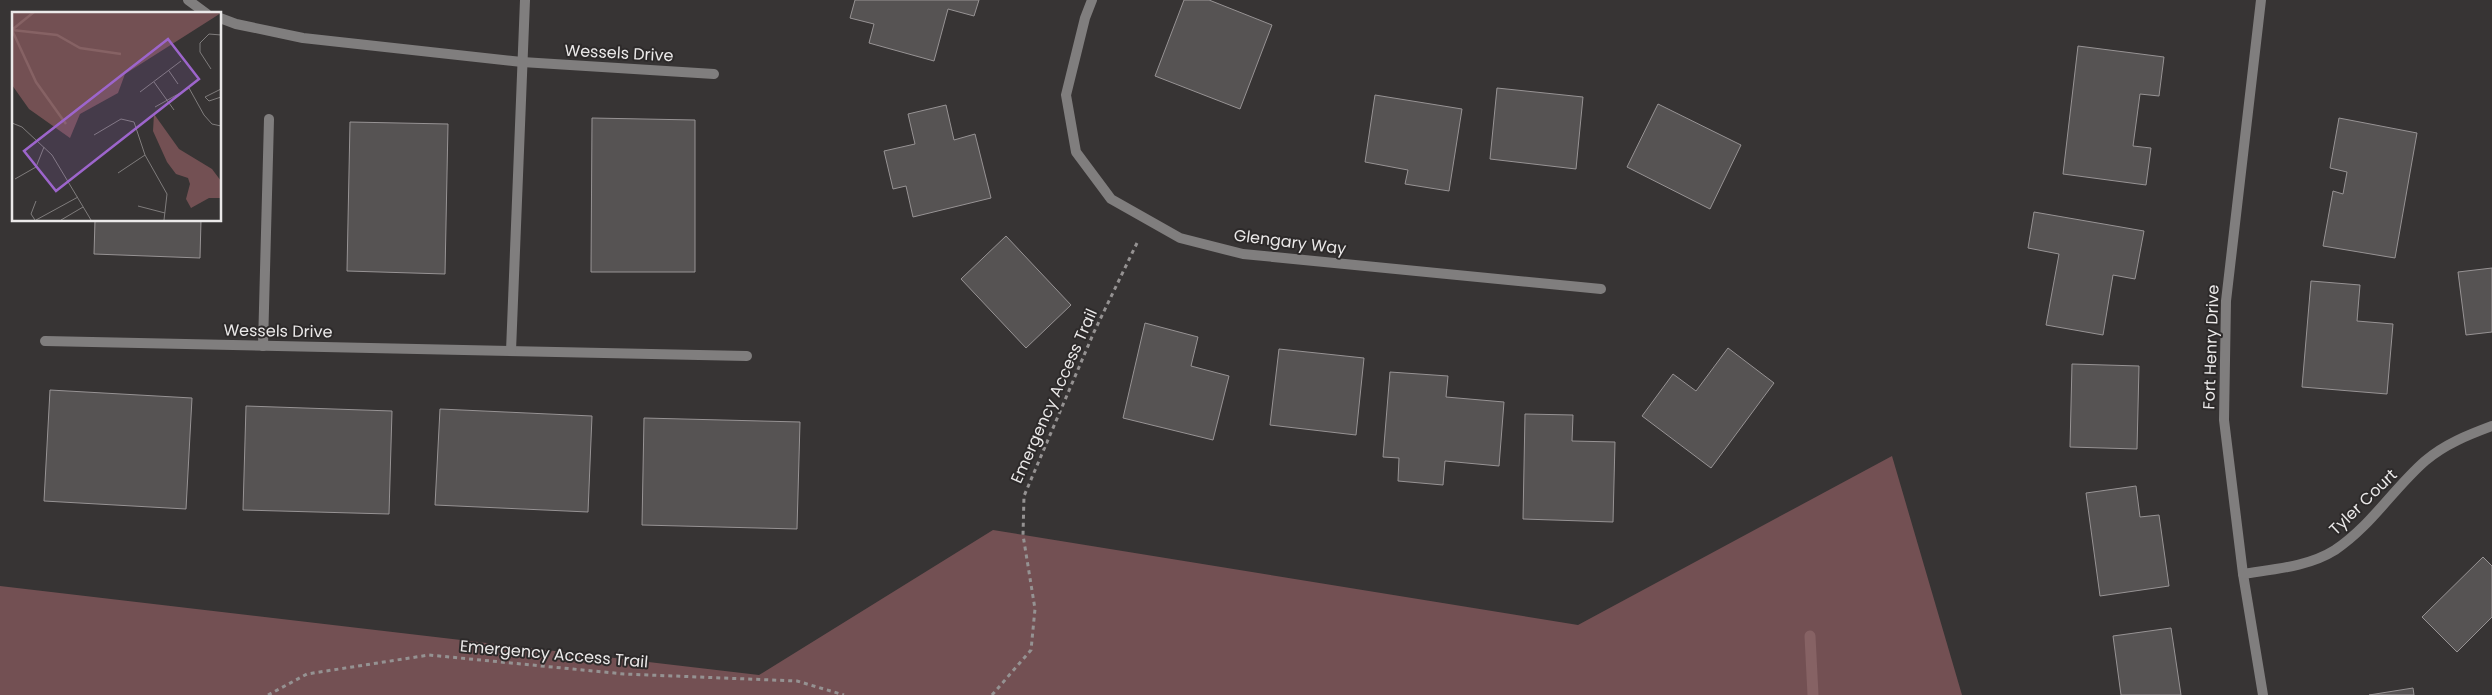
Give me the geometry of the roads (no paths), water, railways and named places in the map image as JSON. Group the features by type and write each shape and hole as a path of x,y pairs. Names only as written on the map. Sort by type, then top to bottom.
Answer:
{"street":[{"path":"188,0 204,12"},
{"path":"511,352 524,0"},
{"name":"Glengary Way","path":"1092,0 1085,18 1066,95 1076,152 1111,199 1180,238 1242,254 1601,289"},
{"name":"Fort Henry Drive","path":"2261,0 2226,301 2224,420 2243,574 2263,695"},
{"name":"Wessels Drive","path":"221,18 236,24 303,38 522,62 714,74"},
{"path":"263,346 270,119"},
{"name":"Wessels Drive","path":"45,341 747,356"},
{"name":"Tyler Court","path":"2243,574 2303,564 2334,550 2363,527 2425,461 2455,440 2492,426"}],"waterway":[{"path":"1810,636 1813,695"}]}
